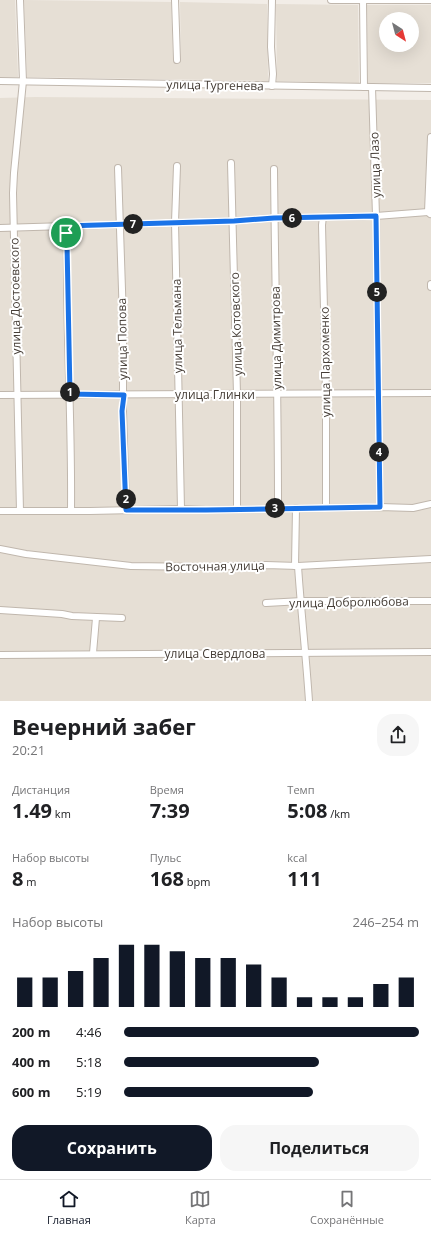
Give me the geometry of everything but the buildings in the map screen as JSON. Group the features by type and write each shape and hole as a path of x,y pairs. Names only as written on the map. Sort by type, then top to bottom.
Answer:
{"street":[{"name":"улица Достоевского","path":"20,0 23,81 14,173 20,511"},
{"path":"175,0 177,60"},
{"path":"272,0 272,86"},
{"path":"331,0 431,0"},
{"path":"363,0 364,87"},
{"name":"улица Тургенева","path":"0,81 431,88"},
{"name":"улица Лазо","path":"372,87 376,216 380,507"},
{"path":"0,228 429,213 431,137"},
{"name":"улица Котовского","path":"231,164 234,221 232,246 237,394 237,509"},
{"name":"улица Тельмана","path":"177,166 175,222 182,509"},
{"name":"улица Попова","path":"118,168 123,320 122,375 124,395 122,411 126,510"},
{"name":"улица Димитрова","path":"274,169 279,508"},
{"name":"улица Пархоменко","path":"323,217 326,507"},
{"path":"64,226 67,244 71,510"},
{"name":"улица Глинки","path":"0,395 431,393"},
{"path":"0,511 272,509 326,507 413,508 431,504"},
{"path":"296,508 297,566 302,601 303,634 306,653 309,701"},
{"name":"Восточная улица","path":"0,549 26,554 131,566 297,566 431,559"},
{"name":"улица Добролюбова","path":"266,603 302,601 431,601"},
{"path":"0,610 96,618 122,618"},
{"path":"93,653 96,618"},
{"name":"улица Свердлова","path":"0,655 93,653 235,654 431,652"}],"shaded area":[{"path":"0,0 15,0 18,77 0,77"},
{"path":"24,0 171,2 173,60 177,64 181,60 180,2 267,4 268,81 27,77"},
{"path":"276,4 358,5 359,83 277,81"},
{"path":"367,5 431,5 431,83 368,83"},
{"path":"0,98 431,100 431,701 0,701"}],"route":[{"path":"376,216 380,507 126,510 122,411 124,395 70,394 66,233 64,226 234,221 274,218 376,216"}]}
